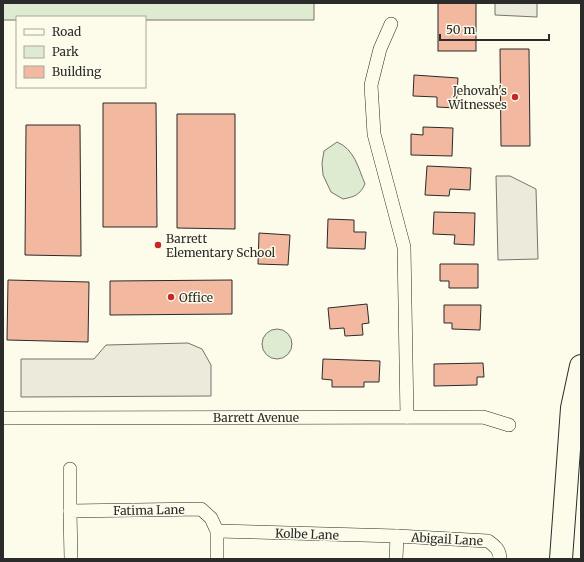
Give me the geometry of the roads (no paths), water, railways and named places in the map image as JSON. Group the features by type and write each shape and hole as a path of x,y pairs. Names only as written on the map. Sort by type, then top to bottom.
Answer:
{"highway":[{"path":"561,559 572,408 581,366"}],"street":[{"path":"391,24 380,49 371,85 374,134 404,247 407,417"},
{"name":"Barrett Avenue","path":"3,418 483,417 508,425"},
{"path":"70,469 71,559"},
{"name":"Fatima Lane","path":"70,511 201,509 211,518 217,531"},
{"path":"217,531 217,559"},
{"name":"Kolbe Lane","path":"217,531 397,536"},
{"path":"396,559 397,536"},
{"name":"Abigail Lane","path":"397,536 488,541 498,553"}],"place":[{"name":"Jehovah's Witnesses","path":"515,97"},
{"name":"Barrett Elementary School","path":"158,245"},
{"name":"Office","path":"171,297"}]}
